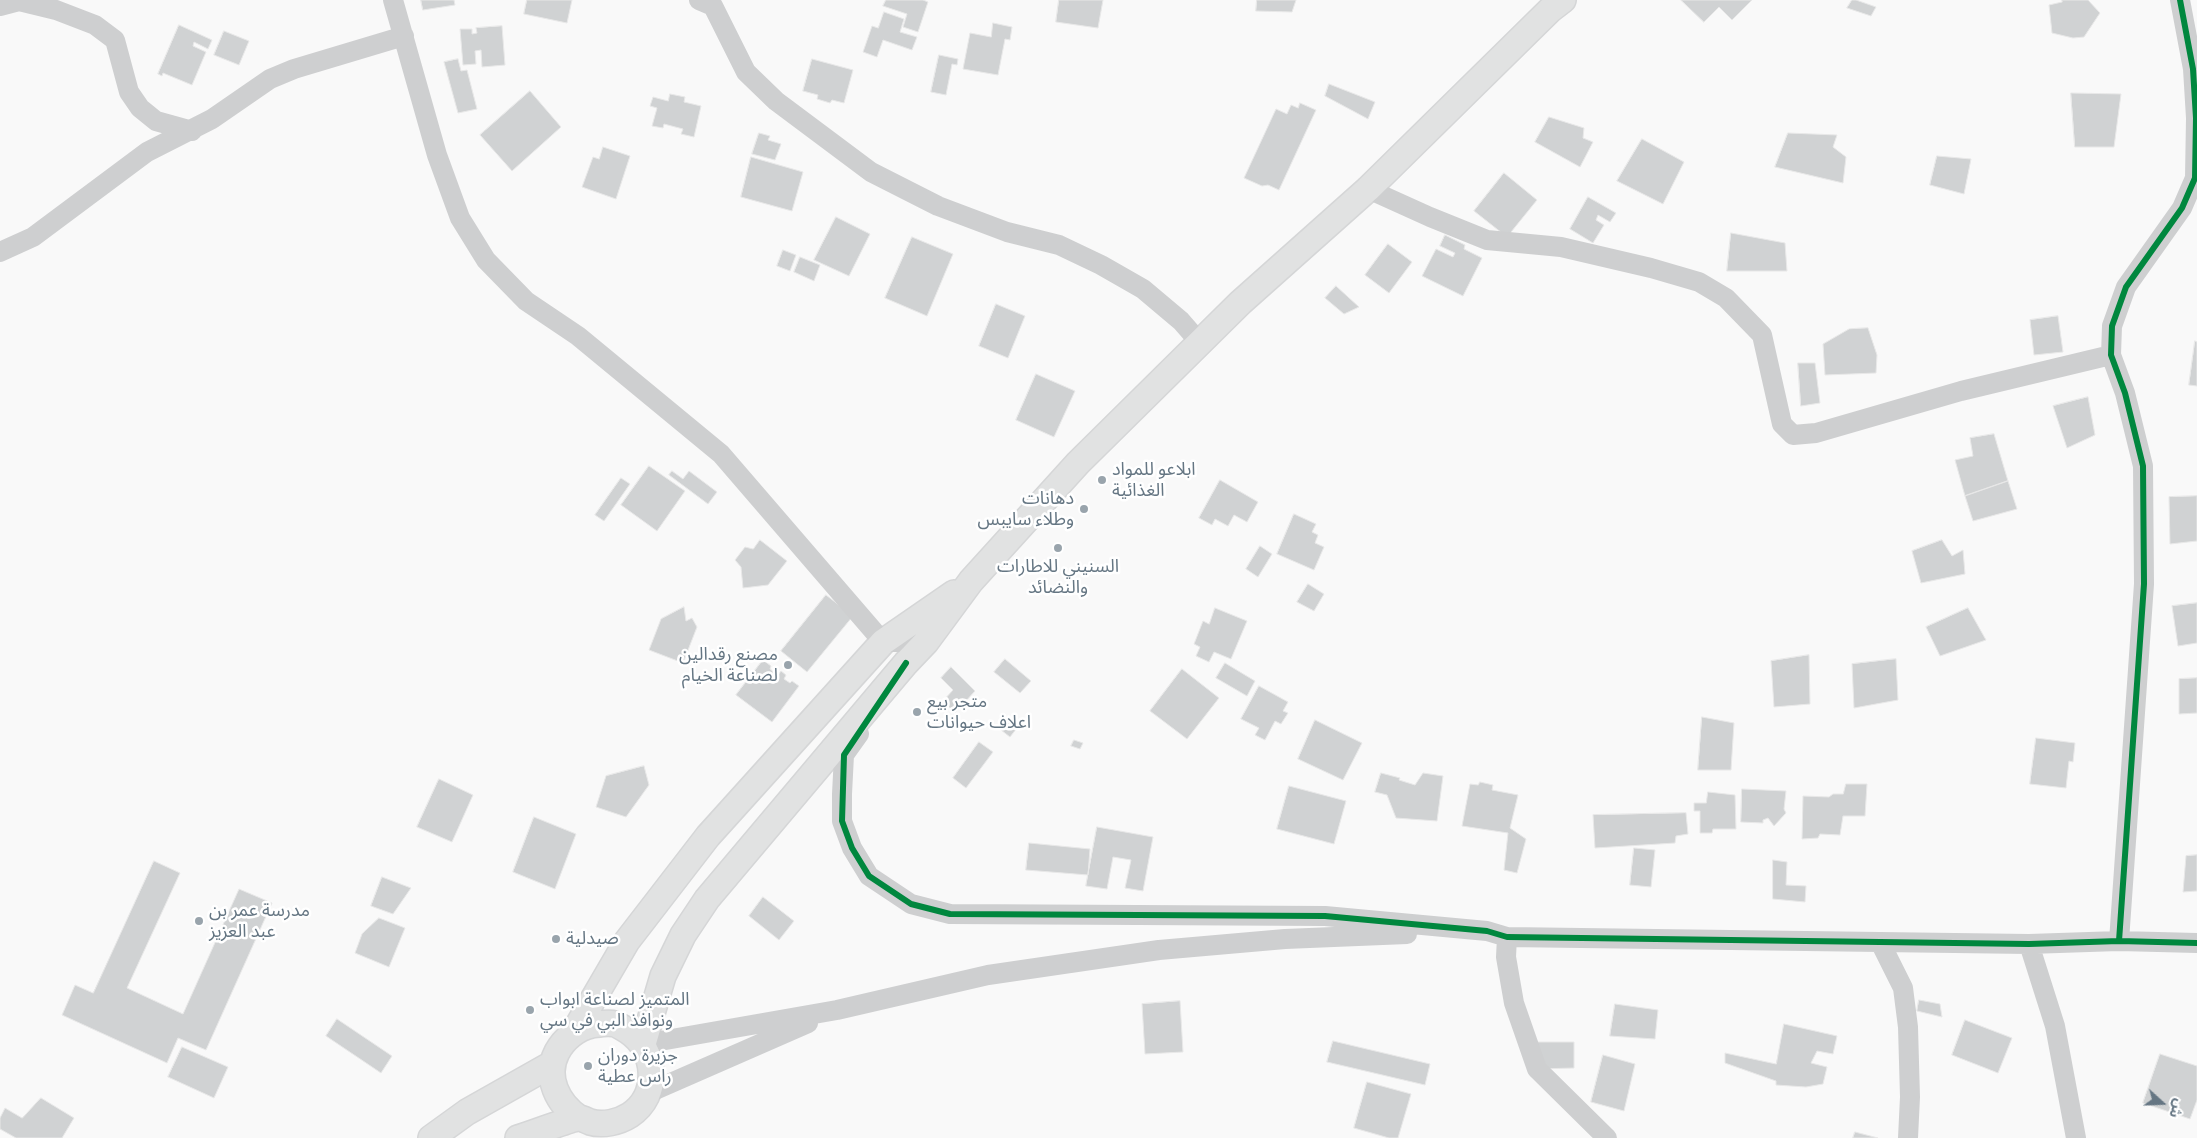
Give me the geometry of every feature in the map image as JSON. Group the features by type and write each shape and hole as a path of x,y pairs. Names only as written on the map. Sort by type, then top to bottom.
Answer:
{"main road":[{"path":"642,1044 663,976 683,934 707,899 906,663 926,642 971,582 1078,463 1201,344 1240,303 1368,189 1550,10 1563,0"},
{"path":"431,1138 467,1112 552,1064 564,1042 574,1032 627,941 708,836 883,642 971,582"},
{"path":"552,1064 555,1090 569,1111 579,1118 605,1124 618,1121 631,1114 641,1105 648,1094 652,1068 642,1044 634,1036 615,1024 586,1026 574,1032"},
{"path":"533,1136 579,1118"}],"street":[{"path":"393,0 437,155 460,218 486,260 526,301 578,336 721,454 883,642 926,642"},
{"path":"2119,941 2144,584 2143,466 2126,393 2110,355 2112,326 2126,287 2182,208 2196,177 2196,118 2193,69 2180,0"},
{"path":"0,6 19,1 56,10 95,25 115,40 129,92 140,108 156,121 192,132"},
{"path":"711,2 746,72 776,101 871,172 938,206 1007,232 1060,245 1101,265 1143,289 1182,321 1201,344"},
{"path":"0,252 33,237 148,152 192,132 242,100 270,79 294,68 404,36"},
{"path":"1368,189 1487,240 1561,247 1651,268 1699,282 1726,298 1762,335 1782,424 1793,435 1816,433 1960,391 2110,355"},
{"path":"906,663 844,755 842,821 852,848 869,876 911,904 950,914 1325,916 1487,931 1507,938 2029,944 2119,941 2197,943"},
{"path":"642,1044 837,1010 988,975 1159,950 1285,940 1487,931"},
{"path":"1507,938 1506,958 1514,1003 1537,1069 1607,1138"},
{"path":"1880,942 1903,988 1908,1036 1910,1097 1908,1138"},
{"path":"2029,944 2055,1026 2076,1138"},
{"path":"648,1094 837,1010"}],"building":[{"path":"421,0 454,0 455,5 423,10"},
{"path":"527,0 572,0 567,23 524,14"},
{"path":"886,0 923,0 928,2 918,32 903,27 907,14 883,6"},
{"path":"1059,0 1103,0 1098,28 1056,22"},
{"path":"1257,0 1296,0 1292,12 1256,11"},
{"path":"1681,0 1752,0 1732,20 1719,7 1704,22"},
{"path":"1852,0 1876,7 1871,16 1847,8"},
{"path":"2062,0 2088,0 2100,13 2084,37 2073,38 2052,33 2049,5 2062,2"},
{"path":"884,12 904,19 900,32 917,37 912,50 883,40 877,57 863,52 872,26 878,28"},
{"path":"993,23 1012,27 1010,40 1005,39 998,75 963,69 970,33 991,37"},
{"path":"179,25 212,40 208,49 194,42 193,46 206,52 192,85 163,73 162,76 158,74"},
{"path":"502,26 505,65 482,67 481,50 475,51 476,64 463,65 460,29 472,29 472,34 477,33 476,28"},
{"path":"224,31 249,41 239,65 214,55"},
{"path":"939,55 958,59 957,65 952,64 946,95 931,92"},
{"path":"458,59 461,71 467,70 477,109 458,113 444,62"},
{"path":"812,59 853,70 844,103 832,100 830,103 817,99 818,95 803,91"},
{"path":"1329,84 1375,102 1368,119 1325,96"},
{"path":"530,91 561,127 512,171 480,135"},
{"path":"2071,93 2121,94 2114,147 2075,147"},
{"path":"670,94 685,97 684,102 701,106 694,137 681,134 683,129 664,124 663,128 652,126 657,108 650,106 653,97 668,101"},
{"path":"1300,103 1316,110 1279,190 1268,185 1262,186 1244,178 1276,109 1287,114 1291,105 1298,108"},
{"path":"1549,117 1584,128 1583,138 1593,142 1580,167 1535,142"},
{"path":"759,133 770,136 768,140 781,144 775,160 752,154"},
{"path":"1788,133 1837,135 1833,147 1846,157 1843,183 1775,167"},
{"path":"1642,139 1684,162 1663,204 1617,181"},
{"path":"603,147 630,156 616,199 582,187 593,157 599,159"},
{"path":"1937,156 1971,159 1964,194 1930,185"},
{"path":"751,157 803,172 792,211 741,197"},
{"path":"1504,173 1537,200 1507,237 1474,211"},
{"path":"1588,197 1616,213 1610,222 1598,215 1596,220 1604,225 1593,243 1570,229"},
{"path":"836,217 870,234 849,276 814,260"},
{"path":"1731,233 1785,243 1787,271 1727,271"},
{"path":"1445,235 1465,245 1464,249 1482,258 1463,296 1422,276 1436,249 1453,257 1455,253 1440,246"},
{"path":"912,237 953,254 927,316 885,298"},
{"path":"1388,244 1412,262 1389,293 1365,275"},
{"path":"783,250 796,255 790,271 777,266"},
{"path":"800,257 820,265 814,281 794,272"},
{"path":"1336,286 1359,307 1344,314 1325,298"},
{"path":"996,304 1025,316 1008,358 979,346"},
{"path":"2058,316 2063,352 2034,355 2030,320"},
{"path":"1868,328 1877,355 1876,373 1825,375 1823,344 1849,329"},
{"path":"2195,341 2197,342 2197,386 2189,385"},
{"path":"1798,363 1815,363 1820,403 1801,406"},
{"path":"1036,374 1075,391 1054,437 1016,420"},
{"path":"2088,397 2095,435 2067,448 2053,406"},
{"path":"1994,434 2008,481 1965,496 1955,460 1973,456 1970,438"},
{"path":"649,466 685,491 657,531 621,505"},
{"path":"672,471 683,479 689,471 717,492 708,504 669,475"},
{"path":"621,478 630,484 604,521 595,515"},
{"path":"1220,480 1258,502 1247,522 1234,515 1228,526 1215,519 1212,525 1199,518"},
{"path":"2008,481 2017,509 1973,521 1965,496"},
{"path":"2197,496 2197,541 2170,544 2169,497"},
{"path":"1294,514 1316,524 1312,532 1318,535 1315,543 1324,547 1314,570 1277,554"},
{"path":"760,540 787,561 768,585 743,588 741,567 735,560 745,547 753,549"},
{"path":"1942,540 1952,556 1963,550 1965,574 1921,583 1912,551"},
{"path":"1260,546 1272,554 1258,577 1246,569"},
{"path":"1308,584 1324,594 1314,611 1297,602"},
{"path":"826,595 853,616 807,672 781,651"},
{"path":"2197,603 2197,643 2178,646 2172,606"},
{"path":"684,607 686,621 692,618 697,627 683,663 649,650 661,619"},
{"path":"1215,608 1247,621 1231,659 1214,652 1209,662 1196,656 1200,647 1194,644 1203,621 1209,624"},
{"path":"1968,608 1986,640 1940,656 1926,627"},
{"path":"1809,655 1810,704 1774,707 1771,661"},
{"path":"1005,659 1031,681 1020,693 994,672"},
{"path":"1896,659 1898,700 1854,708 1852,664"},
{"path":"763,660 778,675 781,671 786,675 784,679 790,683 792,681 799,686 772,722 736,695"},
{"path":"1225,663 1255,681 1247,696 1216,678"},
{"path":"951,667 975,691 955,713 943,701 953,690 941,678"},
{"path":"1182,669 1219,698 1187,739 1150,711"},
{"path":"2197,678 2197,713 2179,714 2179,679"},
{"path":"1259,686 1288,702 1283,711 1288,713 1281,724 1275,721 1265,740 1255,735 1259,728 1241,719"},
{"path":"1702,717 1734,723 1731,770 1698,770"},
{"path":"1315,720 1362,743 1343,780 1298,759"},
{"path":"1008,722 1017,728 1010,737 1001,730"},
{"path":"2036,738 2075,743 2073,762 2069,761 2066,788 2030,784"},
{"path":"1074,740 1083,743 1080,749 1071,746"},
{"path":"979,742 993,752 966,788 953,778"},
{"path":"644,766 649,785 626,817 596,807 606,776"},
{"path":"1381,773 1400,778 1399,780 1415,785 1423,773 1443,776 1437,821 1396,818 1387,795 1375,792"},
{"path":"439,779 473,795 452,842 417,827"},
{"path":"1480,782 1493,785 1492,790 1518,795 1510,828 1526,839 1517,873 1504,870 1508,833 1462,826 1470,784 1478,785"},
{"path":"1846,784 1867,784 1865,816 1843,816 1840,835 1820,834 1818,838 1802,839 1803,796 1829,797 1833,794 1843,794"},
{"path":"1289,786 1346,801 1334,844 1277,829"},
{"path":"1742,789 1786,791 1784,809 1786,813 1774,826 1768,818 1763,820 1763,823 1741,822"},
{"path":"1708,792 1735,795 1736,829 1713,829 1712,833 1700,833 1700,811 1694,811 1694,803 1706,803"},
{"path":"1686,813 1688,834 1676,836 1675,843 1595,848 1593,815"},
{"path":"534,817 576,834 555,889 513,872"},
{"path":"1097,827 1153,837 1143,891 1125,888 1131,860 1113,857 1107,889 1086,886"},
{"path":"1029,843 1090,849 1088,875 1026,870"},
{"path":"1634,848 1655,850 1651,887 1630,885"},
{"path":"2197,855 2197,891 2183,892 2186,856"},
{"path":"1773,860 1787,862 1786,885 1806,886 1805,902 1773,899"},
{"path":"154,861 180,873 127,988 183,1014 239,889 272,903 206,1050 178,1038 167,1063 62,1015 75,985 93,993"},
{"path":"382,877 411,888 393,914 371,906"},
{"path":"763,897 794,921 779,940 749,916"},
{"path":"379,918 405,928 389,967 355,953 362,934"},
{"path":"1919,1000 1940,1004 1942,1017 1917,1011"},
{"path":"1180,1001 1183,1052 1145,1054 1142,1004"},
{"path":"1615,1004 1658,1010 1655,1039 1610,1036"},
{"path":"337,1019 392,1056 381,1073 326,1036"},
{"path":"1965,1020 2012,1038 1998,1073 1952,1055"},
{"path":"1784,1024 1837,1036 1833,1054 1817,1051 1811,1063 1827,1067 1823,1084 1806,1087 1776,1085 1776,1081 1725,1063 1725,1053 1776,1064"},
{"path":"1333,1041 1430,1064 1425,1085 1327,1062"},
{"path":"1536,1042 1574,1042 1574,1068 1537,1069"},
{"path":"182,1047 228,1067 214,1098 168,1077"},
{"path":"2160,1054 2197,1066 2197,1100 2190,1119 2143,1103"},
{"path":"1603,1055 1635,1064 1624,1111 1591,1102"},
{"path":"1367,1082 1411,1094 1398,1138 1389,1138 1354,1128"},
{"path":"41,1098 74,1118 62,1138 16,1138 0,1129 0,1118 5,1108 22,1118"},
{"path":"1855,1132 1878,1138 1853,1138"}],"cycle path":[{"path":"2119,941 2144,584 2143,466 2125,393 2111,355 2112,326 2126,287 2182,208 2195,178 2196,118 2193,69 2180,0"},
{"path":"906,663 844,755 842,821 852,848 869,876 911,904 950,914 1325,916 1487,931 1507,937 2029,944 2119,941 2197,943"}],"place":[{"name":"ابلاعو للمواد الغذائية","path":"1102,480"},
{"name":"دهانات وطلاء سايبس","path":"1084,509"},
{"name":"السنيني للاطارات والنضائد","path":"1058,548"},
{"name":"مصنع رقدالين لصناعة الخيام","path":"788,665"},
{"name":"متجر بيع اعلاف حيوانات","path":"917,712"},
{"name":"مدرسة عمر بن عبد العزيز","path":"199,921"},
{"name":"صيدلية","path":"556,939"},
{"name":"المتميز لصناعة ابواب ونوافذ البي في سي","path":"530,1010"},
{"name":"جزيرة دوران راس عطية","path":"588,1066"}]}
